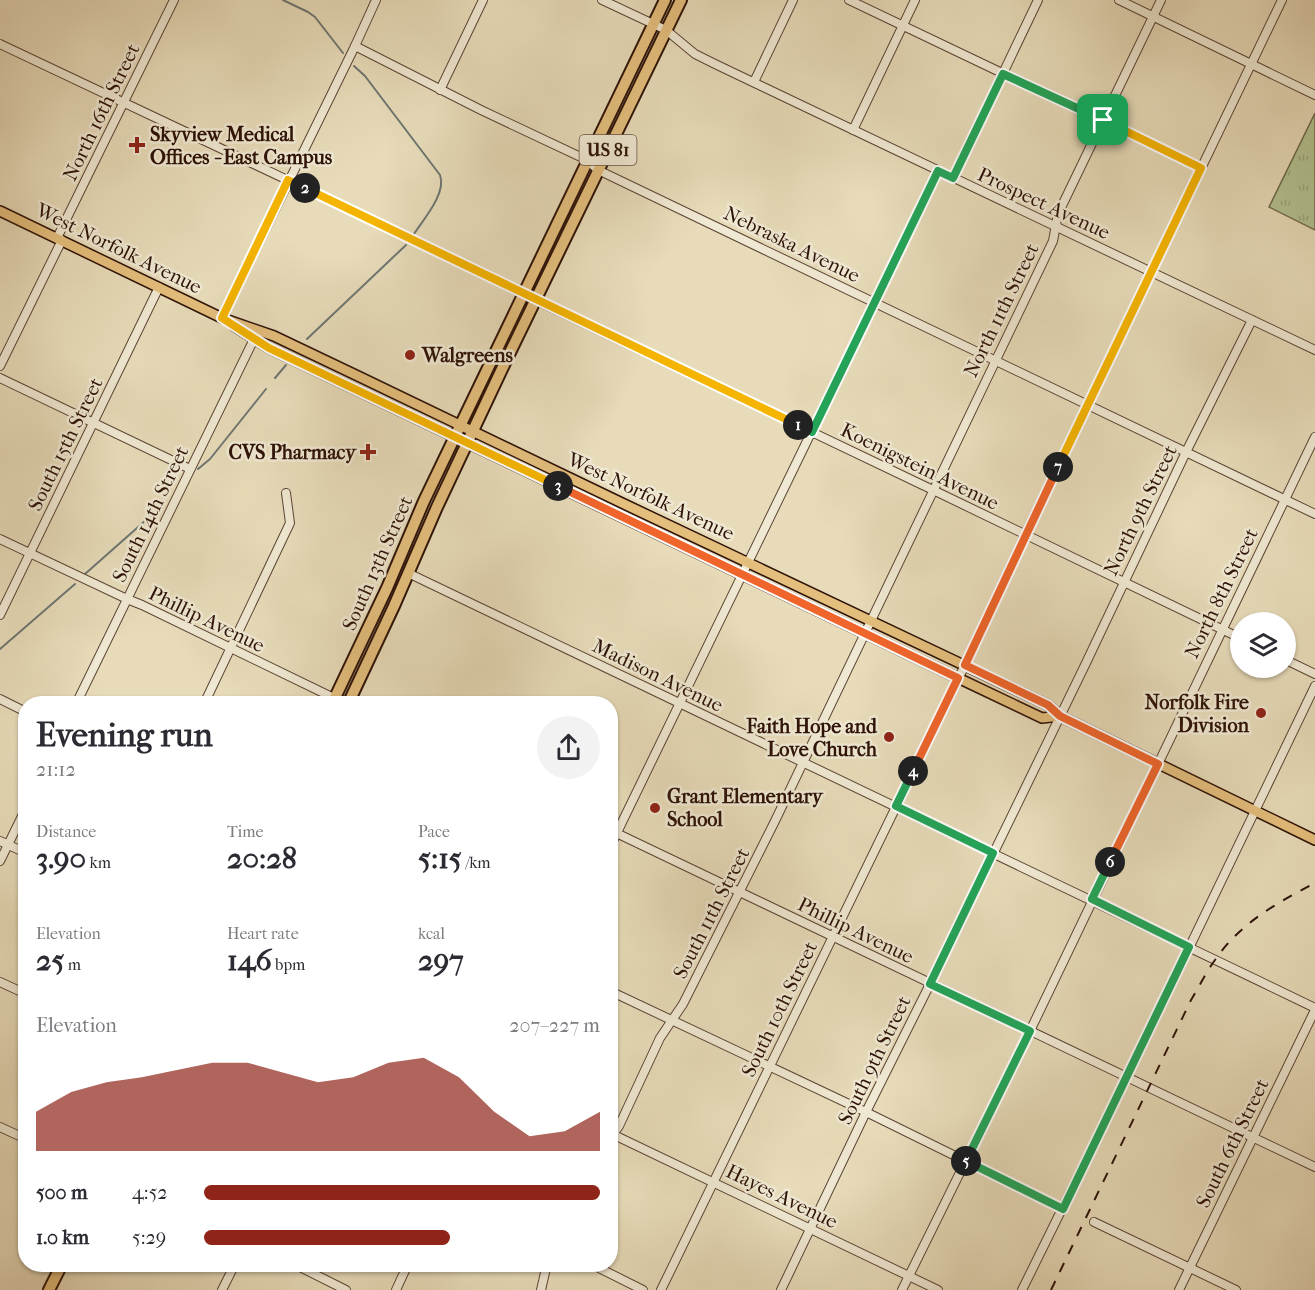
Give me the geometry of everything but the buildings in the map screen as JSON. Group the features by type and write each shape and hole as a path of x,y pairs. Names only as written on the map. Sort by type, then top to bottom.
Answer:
{"highway":[{"name":"US 81","path":"455,436 665,0"},
{"name":"US 81","path":"468,442 681,0"},
{"name":"South 13th Street","path":"335,696 455,436"},
{"name":"South 13th Street","path":"352,696 468,442"},
{"path":"49,1290 58,1272"}],"main road":[{"name":"West Norfolk Avenue","path":"0,211 222,318 285,341 965,665 1048,705 1060,716 1315,840"},
{"name":"West Norfolk Avenue","path":"222,318 269,348 1042,718 1060,716"}],"street":[{"name":"North 16th Street","path":"0,366 123,102 174,0"},
{"path":"222,318 376,0"},
{"path":"440,90 483,0"},
{"name":"Prospect Avenue","path":"602,0 666,30 695,54 1315,350"},
{"path":"753,82 793,0"},
{"path":"849,0 1201,168"},
{"path":"853,130 915,0"},
{"path":"953,178 1038,0"},
{"path":"1119,0 1315,94"},
{"name":"North 11th Street","path":"866,633 1053,241 1058,214 1161,0"},
{"name":"South 10th Street","path":"661,1290 965,665 1282,0"},
{"name":"Koenigstein Avenue","path":"0,44 429,247 1230,633"},
{"name":"Nebraska Avenue","path":"355,46 440,90 587,160 598,170 1315,514"},
{"path":"618,823 680,704 938,171"},
{"name":"South 15th Street","path":"0,615 159,287"},
{"name":"North 9th Street","path":"1060,716 1252,320"},
{"name":"South 14th Street","path":"80,696 254,339"},
{"path":"0,378 190,469"},
{"name":"North 8th Street","path":"902,1290 1030,1031 1315,437"},
{"path":"208,696 290,523 286,493"},
{"name":"Phillip Avenue","path":"0,539 231,648 323,696"},
{"name":"Madison Avenue","path":"408,573 1092,899 1315,1009"},
{"name":"South 11th Street","path":"618,1126 660,1038 683,1004 866,633"},
{"path":"1296,665 1315,674"},
{"path":"1022,1290 1315,686"},
{"path":"0,699 18,708"},
{"name":"South 9th Street","path":"781,1290 1060,716"},
{"path":"0,861 4,843 18,821"},
{"name":"Phillip Avenue","path":"618,833 1315,1167"},
{"path":"4,843 18,849"},
{"path":"0,982 18,990"},
{"path":"618,995 866,1112 1063,1209"},
{"name":"South 6th Street","path":"1179,1290 1315,1009"},
{"path":"0,1127 18,1135"},
{"name":"Hayes Avenue","path":"618,1138 938,1290"},
{"path":"1094,1222 1236,1290"},
{"path":"222,1290 231,1272"},
{"path":"310,1272 346,1290"},
{"path":"396,1290 404,1272"},
{"path":"541,1290 545,1272"},
{"path":"607,1272 643,1290"}],"green space":[{"path":"1315,113 1315,230 1269,207"}],"waterway":[{"path":"283,0 315,17 343,53"},
{"path":"354,66 365,76 440,175 440,190 437,198 414,234"},
{"path":"307,339 406,245"},
{"path":"275,378 286,365"},
{"path":"198,469 210,459 266,389"},
{"path":"85,574 163,505"},
{"path":"0,649 75,584"}],"railway":[{"path":"1051,1290 1191,1000 1212,965 1236,935 1260,915 1315,883"}],"place":[{"name":"Skyview Medical Offices - East Campus","path":"137,145"},
{"name":"Walgreens","path":"410,355"},
{"name":"CVS Pharmacy","path":"368,452"},
{"name":"Norfolk Fire Division","path":"1261,713"},
{"name":"Faith Hope and Love Church","path":"889,737"},
{"name":"Grant Elementary School","path":"655,808"}],"route":[{"path":"1003,74 1103,120 1201,168 965,665 1048,705 1060,716 1158,764 1092,899 1189,947 1063,1209 966,1162 1030,1031 930,984 993,853 896,806 958,678 269,348 222,318 288,180 812,432 938,171 953,178 1003,74"}]}
